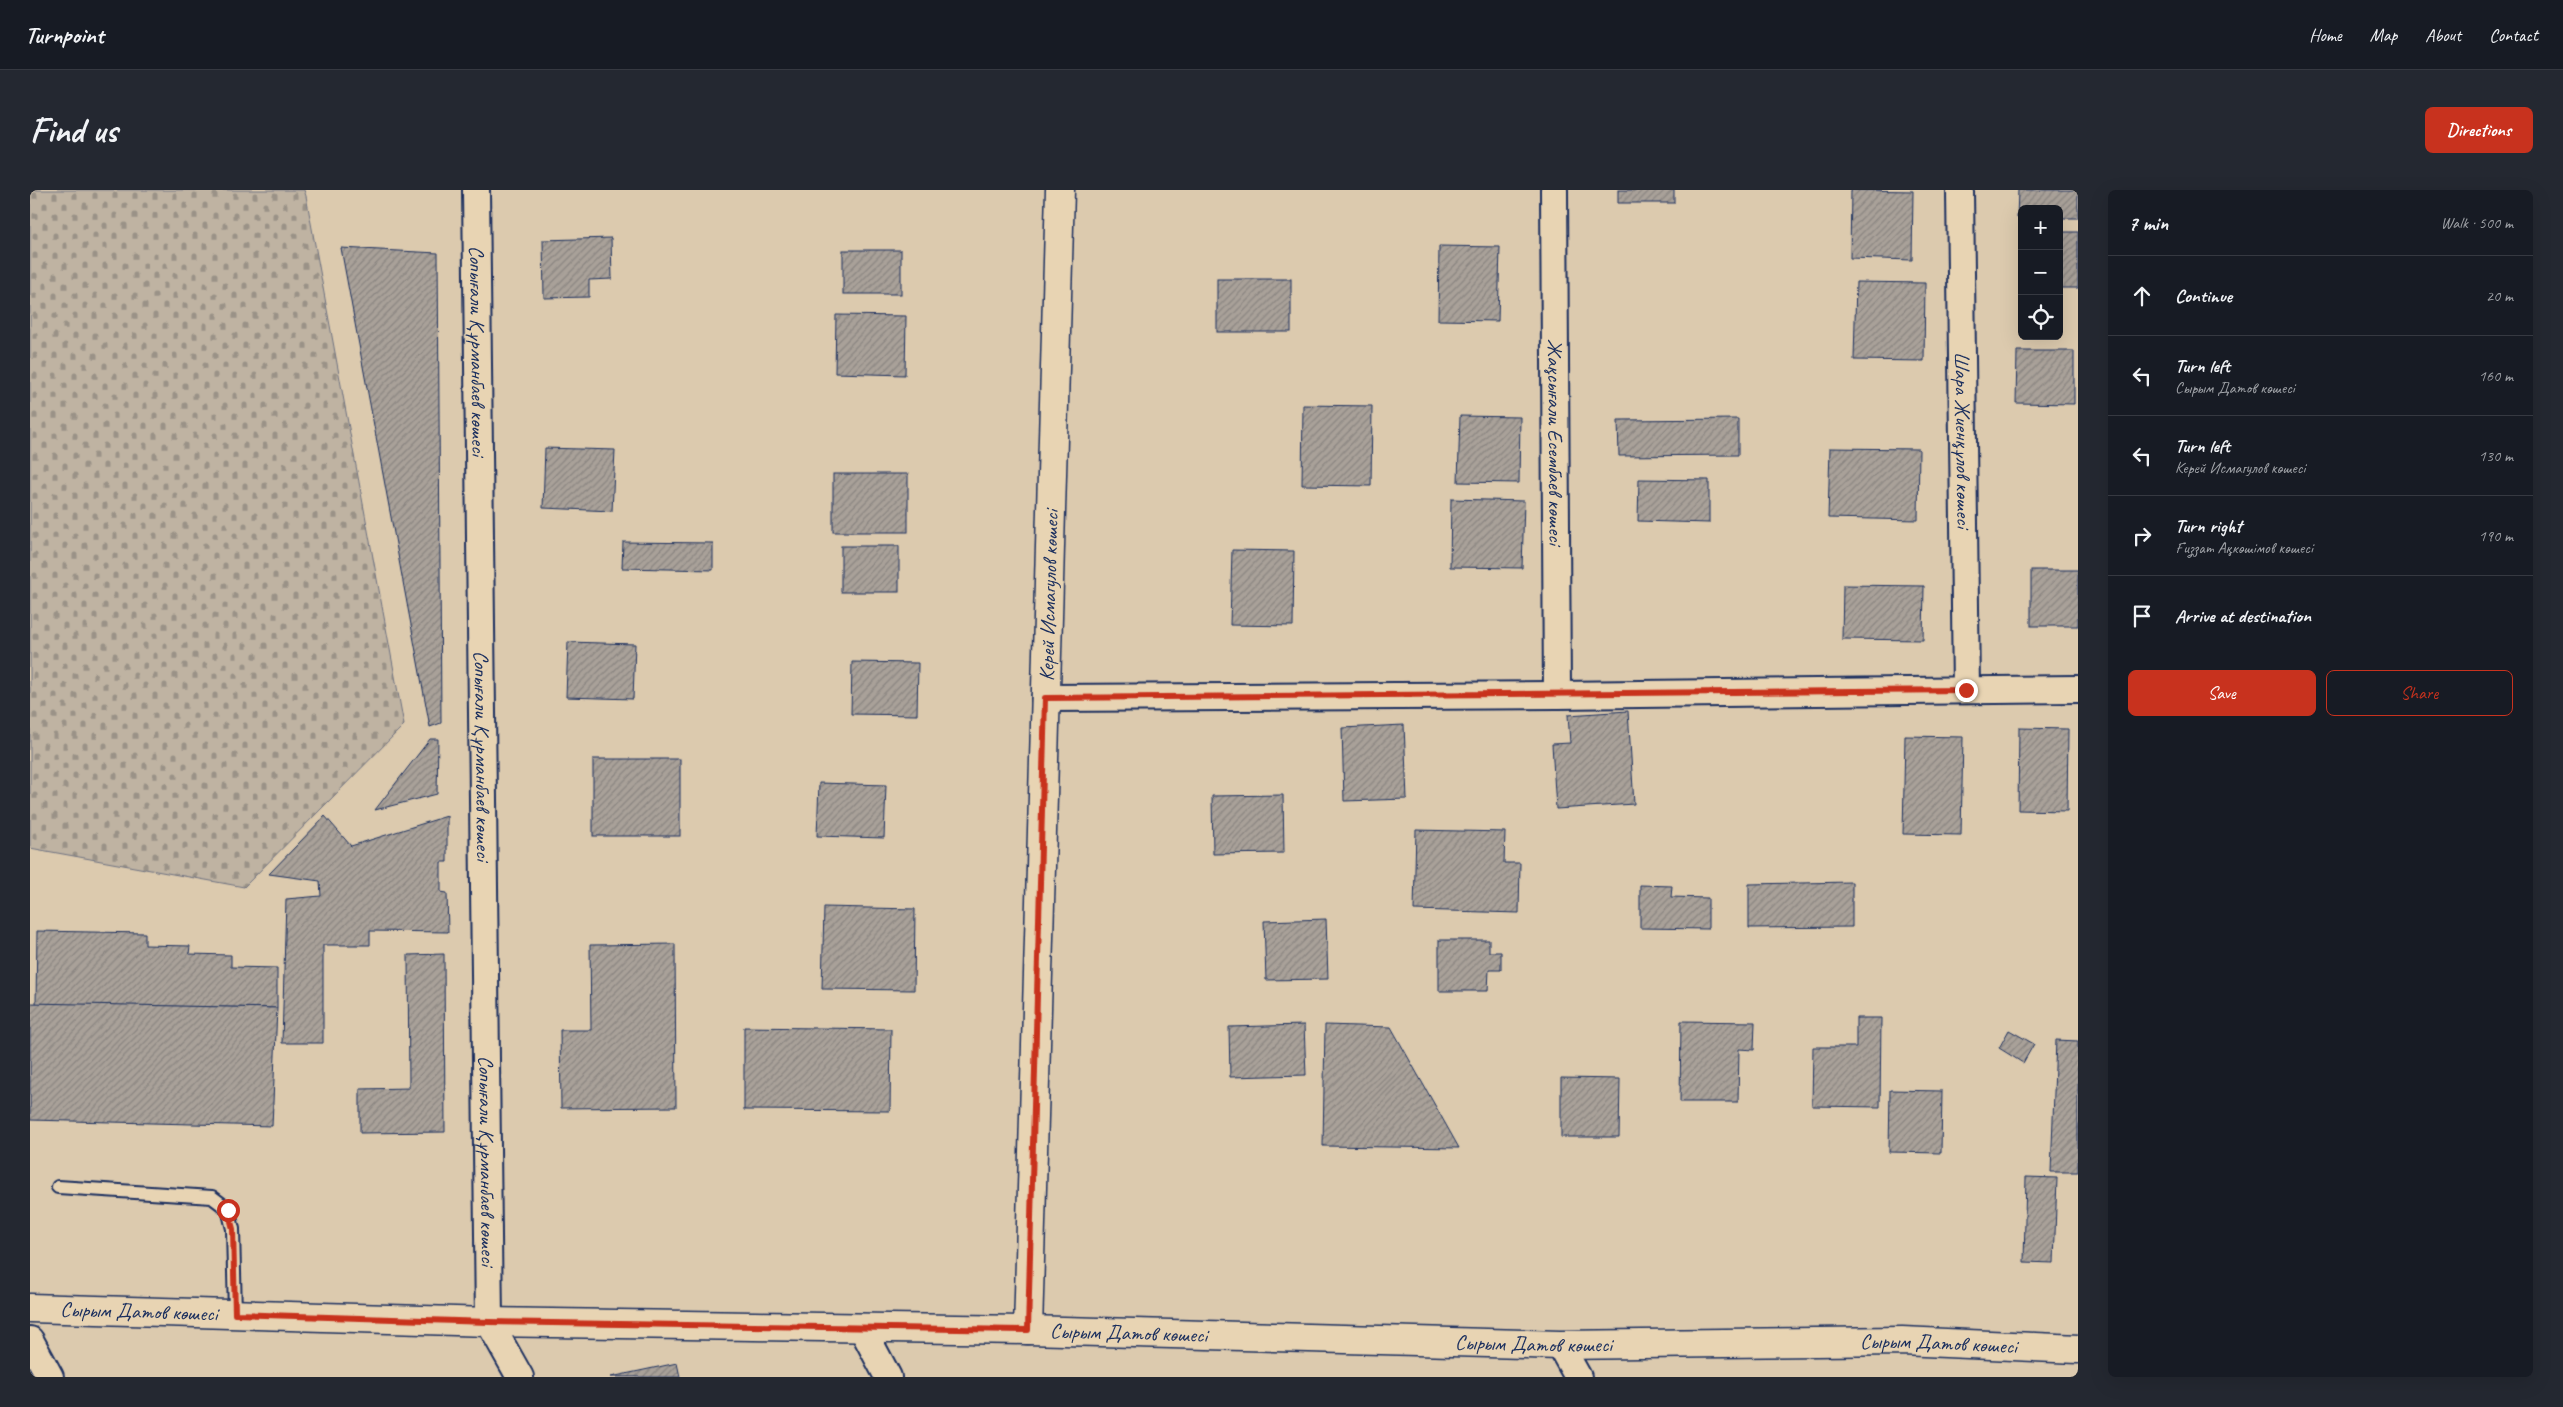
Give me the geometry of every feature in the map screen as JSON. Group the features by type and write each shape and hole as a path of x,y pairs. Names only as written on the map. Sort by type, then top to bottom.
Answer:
{"main road":[{"name":"Керей Исмагулов көшесі","path":"1028,1330 1060,190"},
{"name":"Сырым Датов көшесі","path":"30,1308 489,1322 1028,1330 1560,1345 1902,1341 2078,1349"}],"street":[{"name":"Сопығали Құрманбаев көшесі","path":"476,190 489,1322"},
{"name":"Жақсығали Есембаев көшесi","path":"1554,190 1557,695"},
{"name":"Шара Жиенқұлов көшесі","path":"1960,190 1966,690"},
{"path":"1045,698 2078,689"},
{"path":"489,1322 520,1377"},
{"path":"862,1328 888,1377"},
{"path":"30,1340 50,1377"},
{"path":"1560,1345 1578,1377"}],"lane":[{"path":"58,1188 212,1197 228,1210 233,1229 235,1314"}],"green space":[{"path":"30,190 304,190 306,196 404,725 244,887 30,848"}],"building":[{"path":"1618,190 1674,190 1674,203 1618,203"},
{"path":"1851,190 1913,191 1912,260 1850,258"},
{"path":"2018,190 2078,190 2078,218 2063,218 2063,205 2018,205 2017,218"},
{"path":"2063,232 2078,232 2078,288 2063,288"},
{"path":"611,238 612,279 589,280 589,297 544,298 543,240"},
{"path":"1439,246 1500,247 1498,321 1438,320"},
{"path":"341,248 438,253 441,723 430,727"},
{"path":"843,250 901,250 901,294 843,294"},
{"path":"1217,279 1291,279 1291,332 1217,332"},
{"path":"1856,282 1925,283 1924,361 1854,360"},
{"path":"836,315 906,316 905,375 835,373"},
{"path":"2017,351 2074,351 2074,404 2016,403"},
{"path":"1303,405 1372,406 1371,486 1302,485"},
{"path":"1460,416 1520,417 1519,483 1458,482"},
{"path":"1738,419 1738,455 1619,456 1618,420"},
{"path":"545,448 615,450 612,511 543,508"},
{"path":"1830,448 1919,449 1918,520 1828,518"},
{"path":"833,474 908,474 908,532 833,532"},
{"path":"1639,479 1709,480 1709,523 1638,521"},
{"path":"1451,499 1524,501 1522,568 1450,567"},
{"path":"623,542 713,543 713,570 622,568"},
{"path":"841,546 899,546 899,592 841,592"},
{"path":"1232,550 1294,551 1293,626 1230,625"},
{"path":"2031,570 2078,570 2078,626 2031,626"},
{"path":"1843,585 1924,586 1923,640 1842,639"},
{"path":"568,642 635,644 633,699 566,697"},
{"path":"852,662 918,663 917,715 851,714"},
{"path":"1628,711 1634,804 1556,809 1552,744 1570,743 1568,715"},
{"path":"1404,725 1407,799 1344,801 1342,728"},
{"path":"2019,728 2068,729 2067,811 2018,810"},
{"path":"1905,736 1963,737 1961,835 1903,834"},
{"path":"430,739 438,739 437,794 375,810"},
{"path":"593,759 680,759 680,836 593,836"},
{"path":"819,783 886,785 884,838 817,836"},
{"path":"1283,795 1284,853 1213,854 1212,796"},
{"path":"325,816 351,846 447,816 447,862 441,862 441,892 447,893 448,932 370,931 370,945 323,945 323,1043 282,1043 286,899 321,896 320,881 269,874"},
{"path":"1416,830 1505,832 1504,863 1520,863 1519,913 1414,910"},
{"path":"1852,882 1852,927 1749,928 1749,884"},
{"path":"1640,885 1672,886 1671,897 1708,898 1708,929 1640,928"},
{"path":"824,907 915,909 914,990 822,989"},
{"path":"1326,919 1328,979 1266,980 1264,921"},
{"path":"37,931 145,933 145,945 190,946 189,954 231,955 231,967 277,968 277,1008 36,1004"},
{"path":"1439,940 1489,940 1489,952 1501,952 1501,970 1489,970 1488,991 1439,991"},
{"path":"675,944 676,1107 561,1108 560,1030 591,1030 590,945"},
{"path":"444,954 445,1132 360,1133 360,1089 409,1088 408,955"},
{"path":"30,1003 277,1008 272,1126 30,1120"},
{"path":"1856,1018 1881,1018 1880,1107 1812,1106 1813,1047 1856,1047"},
{"path":"1681,1021 1755,1022 1754,1050 1739,1049 1738,1102 1680,1102"},
{"path":"1304,1025 1306,1075 1230,1077 1229,1027"},
{"path":"1325,1025 1391,1027 1459,1148 1323,1146"},
{"path":"744,1027 891,1029 890,1111 744,1110"},
{"path":"2009,1030 2034,1044 2023,1063 1999,1048"},
{"path":"2056,1040 2078,1041 2078,1172 2051,1172"},
{"path":"1561,1078 1620,1079 1619,1137 1561,1137"},
{"path":"1890,1090 1942,1091 1941,1153 1889,1152"},
{"path":"2026,1177 2057,1178 2054,1263 2024,1262"},
{"path":"677,1363 680,1377 611,1377"}],"route":[{"path":"228,1210 233,1229 235,1314 489,1322 1028,1330 1045,698 1966,690"}]}
